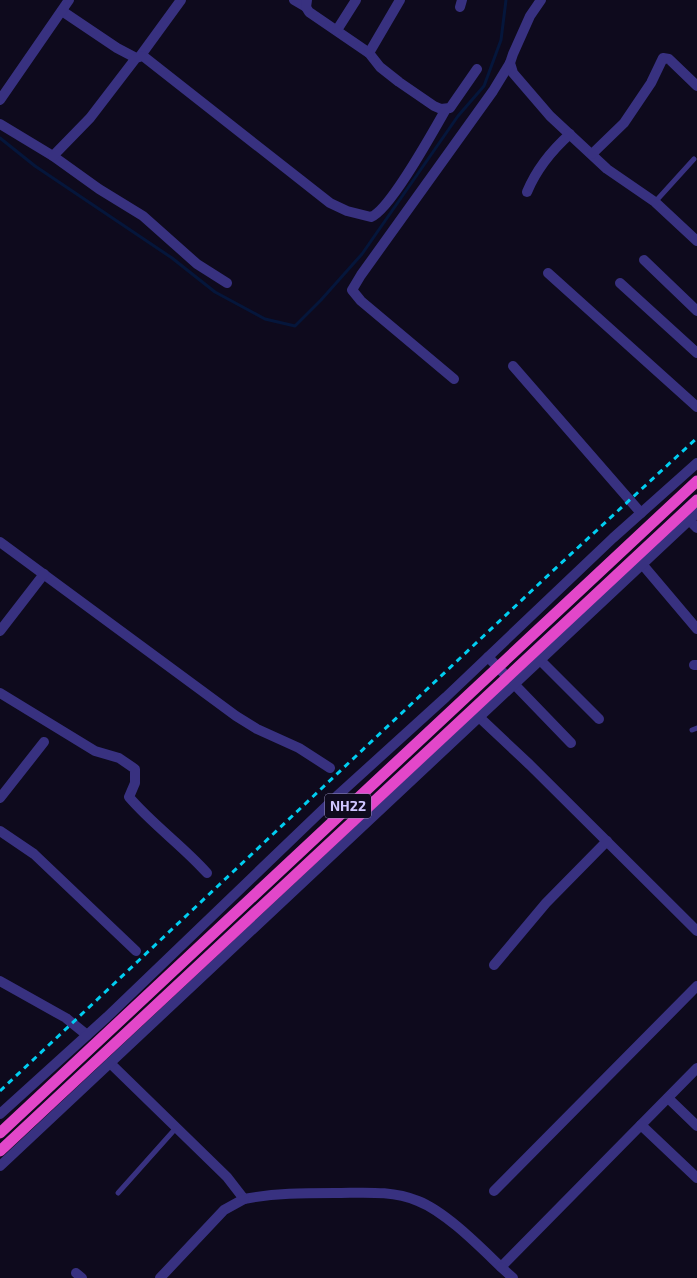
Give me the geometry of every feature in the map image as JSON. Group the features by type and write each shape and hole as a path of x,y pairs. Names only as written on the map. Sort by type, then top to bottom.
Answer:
{"highway":[{"name":"NH22","path":"0,1133 697,481"},
{"name":"NH22","path":"0,1151 697,500"}],"street":[{"path":"0,100 69,0"},
{"path":"53,156 86,122 181,0"},
{"path":"294,0 306,4 308,12 337,30 369,53 380,67 388,74 434,106 446,110"},
{"path":"337,30 356,0"},
{"path":"369,53 400,0"},
{"path":"454,379 361,301 352,290 361,275 493,91 510,64 525,27 541,0"},
{"path":"62,11 138,57 150,60 330,203 347,211 366,216 374,215 389,198 416,162 446,110 452,105 477,68"},
{"path":"592,154 624,123 651,83 663,58 666,57 669,59 697,86"},
{"path":"510,64 512,73 570,134 613,174 655,202 697,241"},
{"path":"0,124 53,156 99,188 144,216 197,264 227,283"},
{"path":"527,192 542,164 552,150 570,134"},
{"path":"644,260 697,311"},
{"path":"548,273 697,407"},
{"path":"620,283 697,352"},
{"path":"513,366 641,513"},
{"path":"0,1114 124,1001 337,796 641,513 697,463"},
{"path":"0,1166 693,516 697,528"},
{"path":"0,542 236,716 257,729 290,743 330,768"},
{"path":"642,564 697,629"},
{"path":"0,631 44,574"},
{"path":"488,657 571,743"},
{"path":"540,660 599,719"},
{"path":"0,693 95,751 118,758 135,769 135,783 130,797 143,813 186,851 207,873"},
{"path":"479,717 697,931"},
{"path":"0,798 44,742"},
{"path":"0,831 34,854 136,951"},
{"path":"494,965 550,899 607,842"},
{"path":"0,981 66,1018 87,1035"},
{"path":"494,1191 697,986"},
{"path":"124,1001 149,1027"},
{"path":"110,1063 227,1177 244,1199"},
{"path":"501,1267 697,1068"},
{"path":"668,1098 697,1126"},
{"path":"641,1125 697,1178"},
{"path":"166,1276 224,1210 244,1199 272,1193 390,1193 419,1201 436,1212 464,1232 513,1278"}],"lane":[{"path":"655,202 694,158"},
{"path":"118,1193 176,1128"}],"waterway":[{"path":"0,138 35,166 172,258 215,292 265,319 295,326 321,300 362,254 458,116 484,86 501,40 506,0"}],"railway":[{"path":"0,1091 558,566 697,438"}]}
